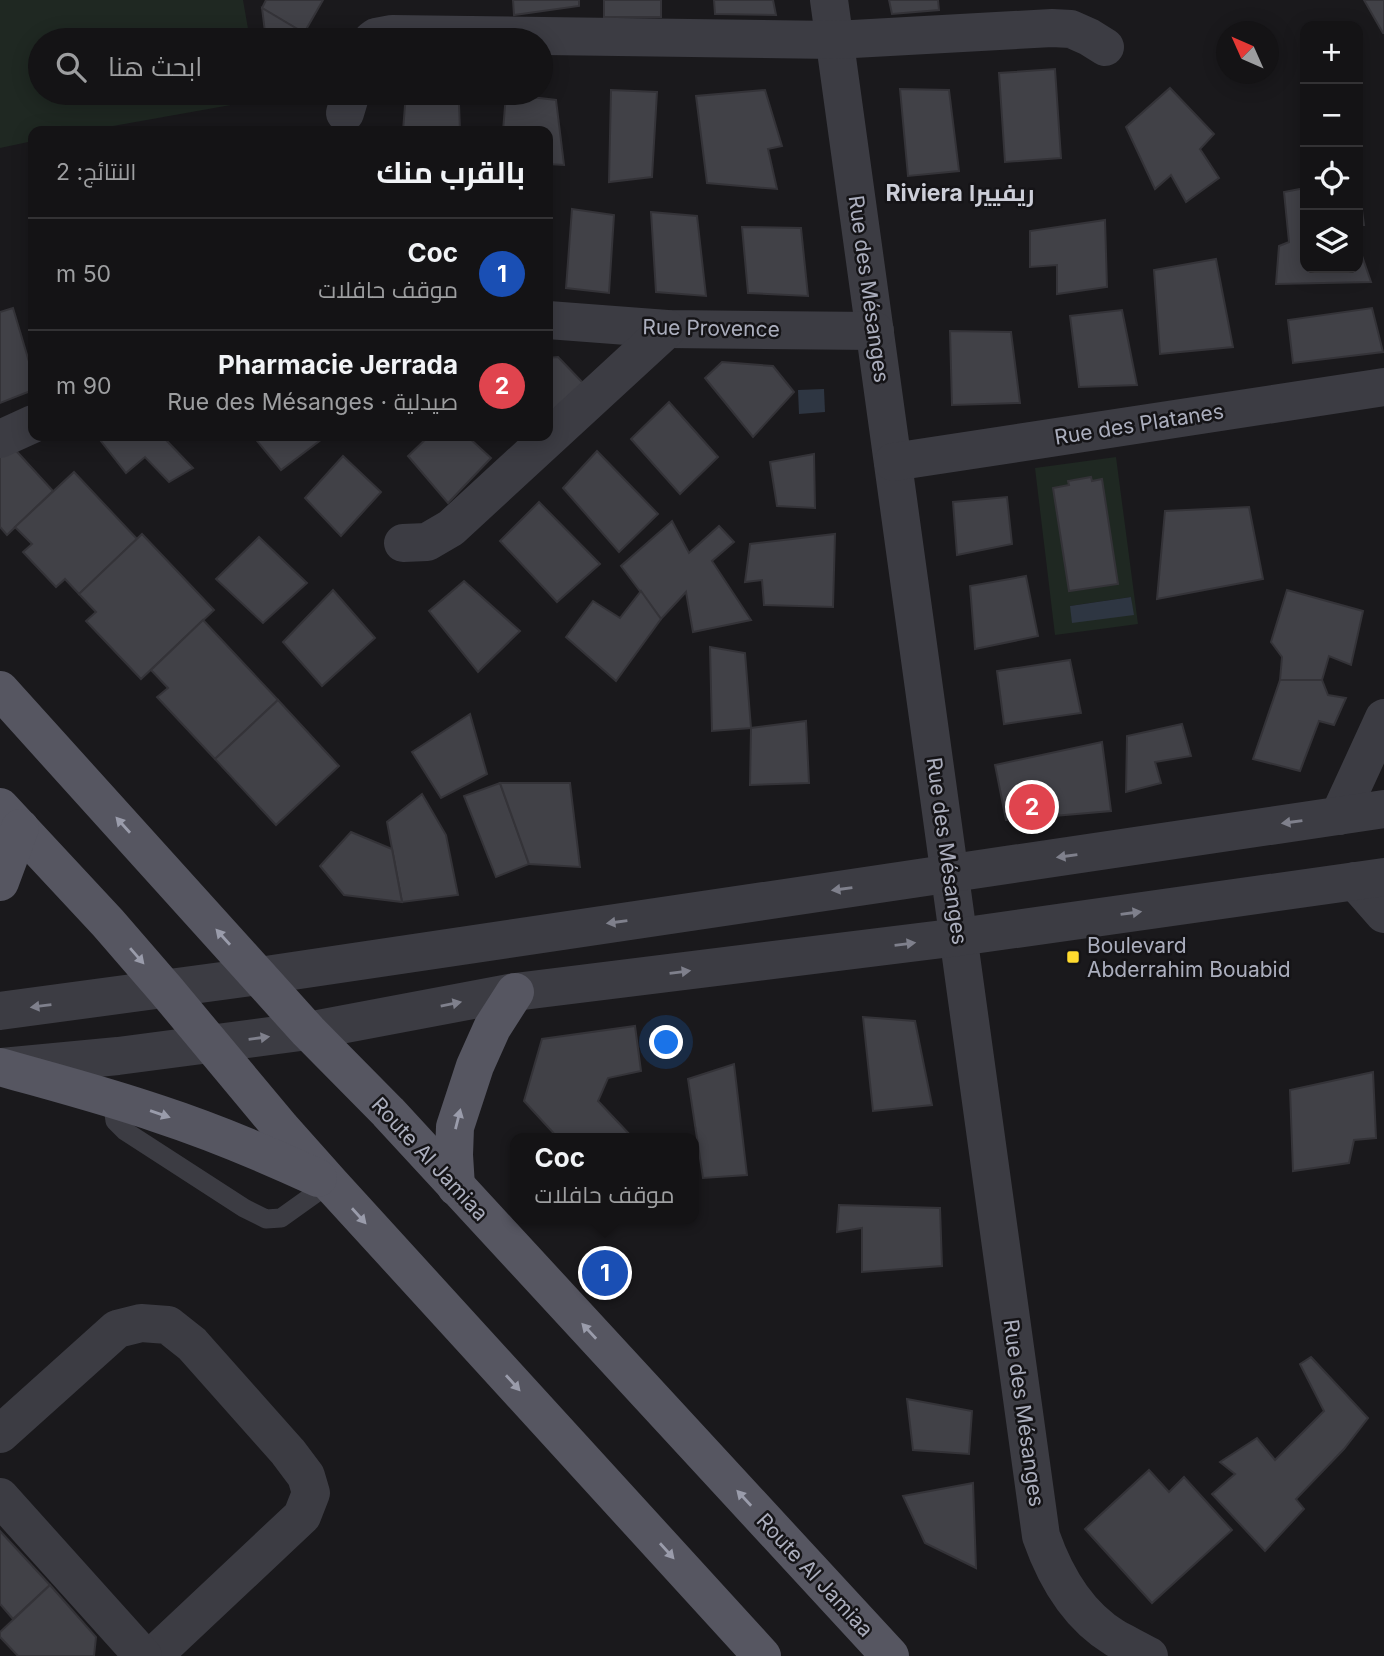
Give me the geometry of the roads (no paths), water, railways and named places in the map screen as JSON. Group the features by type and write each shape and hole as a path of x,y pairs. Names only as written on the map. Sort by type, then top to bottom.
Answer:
{"main road":[{"name":"Route Al Jamiaa","path":"0,690 308,1031 388,1112 890,1656"},
{"path":"0,882 10,817"},
{"path":"10,817 108,923 330,1183 762,1656"},
{"path":"456,1187 454,1155 458,1115 492,1028 515,992"},
{"path":"0,1067 112,1099 206,1131 330,1183"}],"street":[{"name":"Rue des Mésanges","path":"830,0 1041,1536 1061,1583 1084,1612 1113,1637 1149,1656"},
{"path":"553,36 835,40 1052,28 1071,29 1105,47"},
{"name":"Rue Provence","path":"553,320 667,329 875,331"},
{"path":"553,434 667,329"},
{"name":"Rue des Platanes","path":"893,461 1384,387"},
{"path":"0,439 28,426"},
{"path":"403,543 427,542 451,528 545,441"},
{"path":"1339,816 1384,718"},
{"path":"0,1011 166,990 1384,809"},
{"path":"0,1067 118,1056 308,1031 515,992 959,937 1370,879 1384,914"},
{"path":"0,1434 117,1329 141,1323 168,1325 192,1344 306,1476 312,1493 302,1516 153,1656"},
{"path":"0,1497 143,1656"}],"lane":[{"path":"112,1099 115,1121 125,1131 265,1219 281,1218 330,1183"}],"water":[{"path":"824,389 825,412 799,414 798,390"},
{"path":"1131,597 1134,615 1072,623 1070,606"}],"place":[{"name":"Pharmacie Jerrada","path":"1032,807"},
{"name":"Boulevard Abderrahim Bouabid","path":"1073,957"},
{"name":"Coc","path":"605,1273"}],"district":[{"name":"Riviera ريفييرا","path":"960,193"}]}
